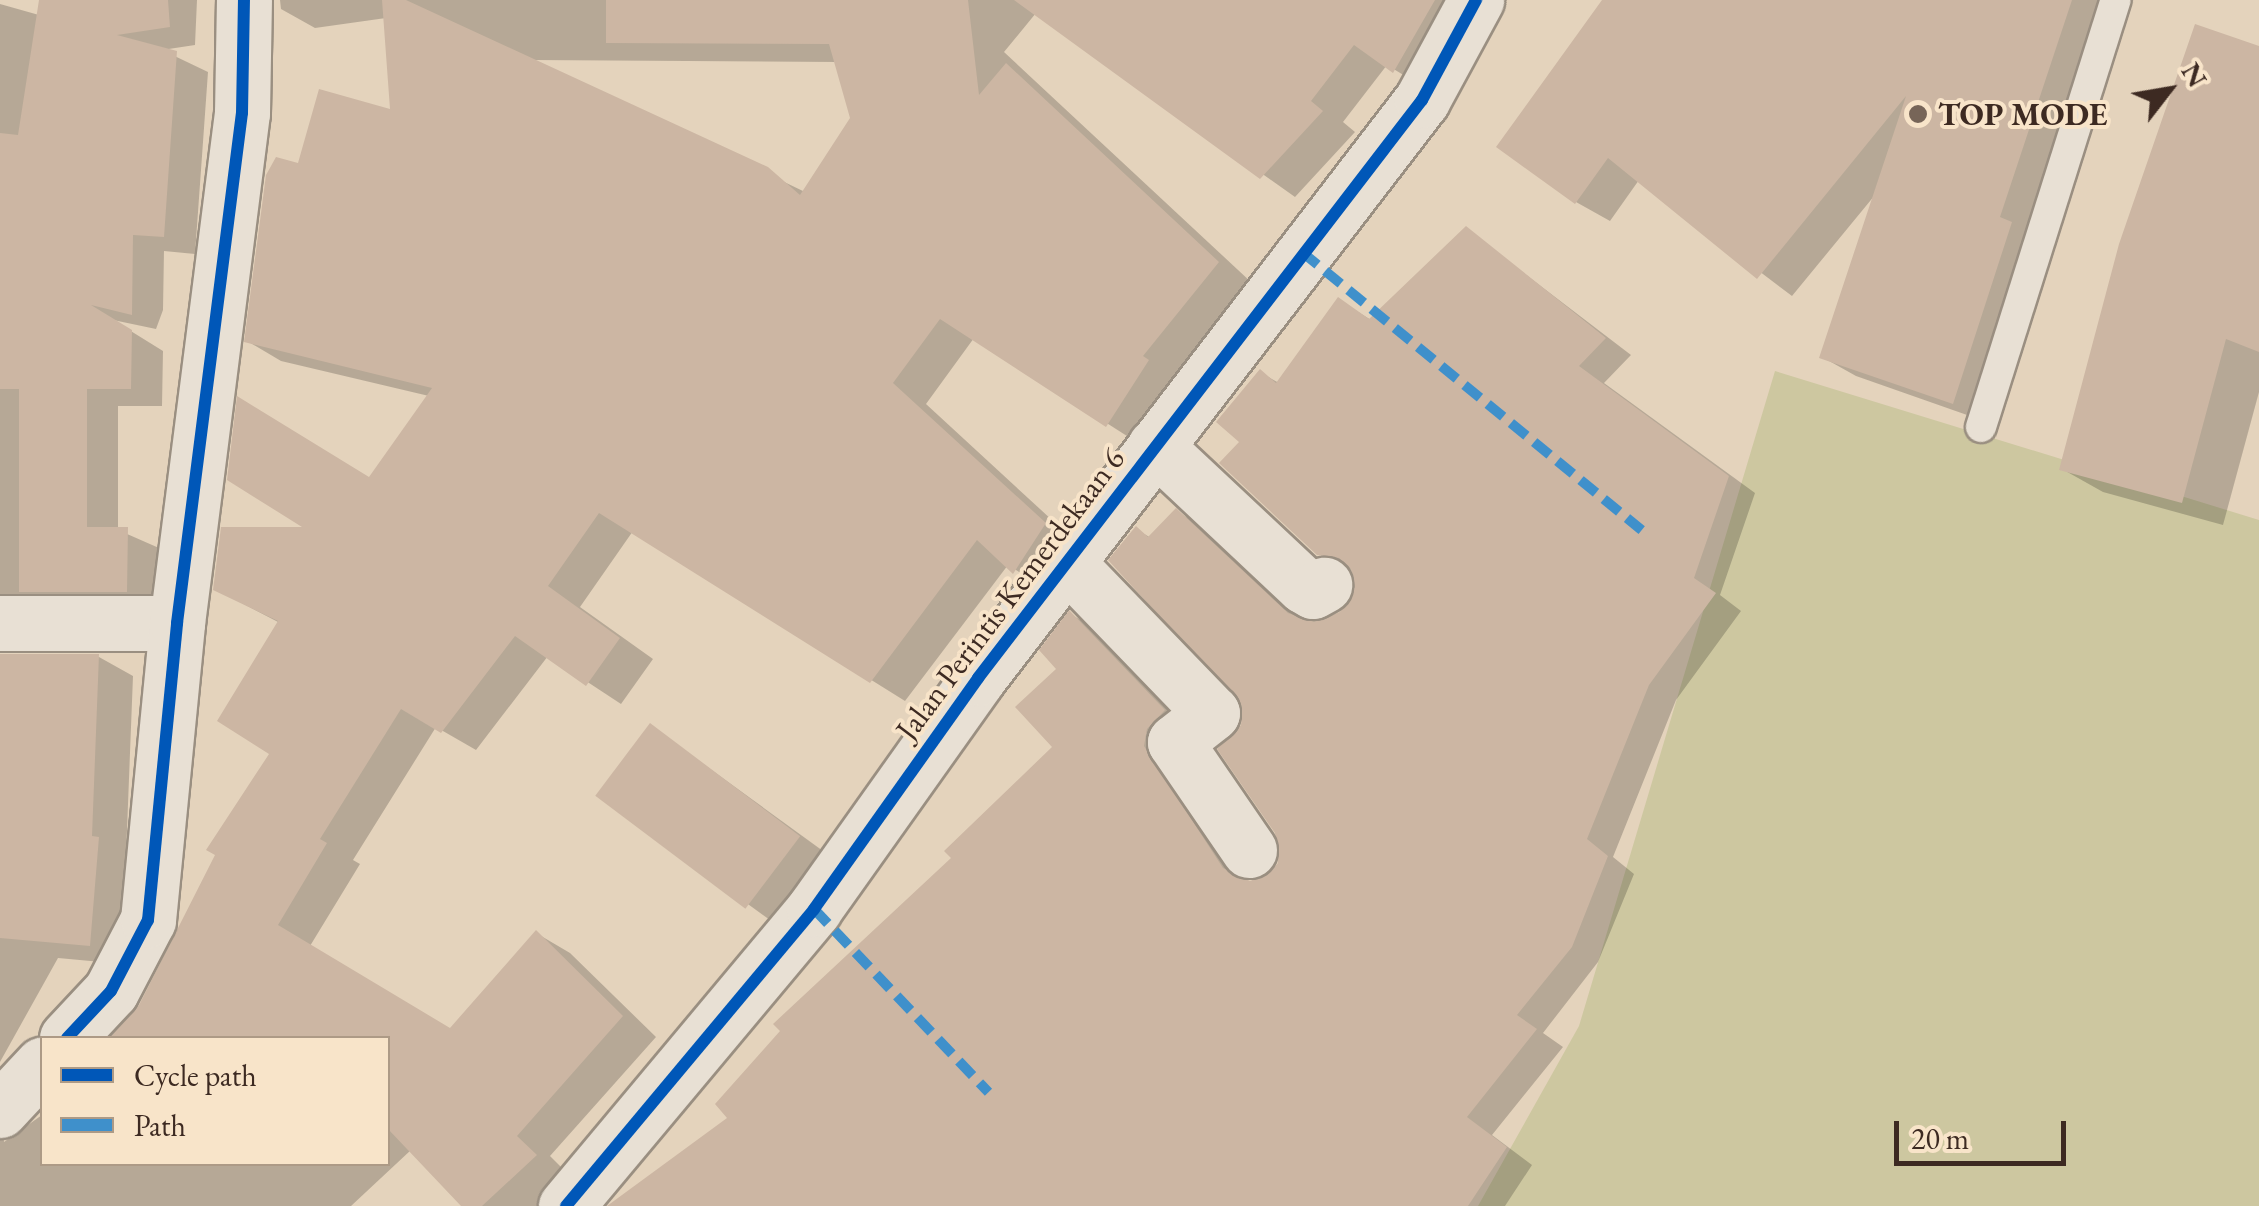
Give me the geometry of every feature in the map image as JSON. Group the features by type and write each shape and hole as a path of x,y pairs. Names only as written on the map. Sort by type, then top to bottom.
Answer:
{"street":[{"path":"69,1036 110,991 148,920 176,623 242,113 244,0"},
{"name":"Jalan Perintis Kemerdekaan 6","path":"594,1194 814,910 1066,562 1422,100 1476,0"},
{"path":"1156,446 1304,586 1313,590 1324,585"},
{"path":"1066,562 1212,714 1175,742 1249,850"},
{"path":"0,624 176,623"},
{"path":"0,1110 40,1067"}],"lane":[{"path":"1981,427 2116,0"}],"shaded area":[{"path":"1775,371 2259,520 2259,1206 1478,1206 1579,1026"}],"building":[{"path":"39,0 168,0 170,27 117,35 177,51 164,237 133,235 132,315 91,305 132,330 131,389 87,389 87,527 128,527 127,592 19,592 19,389 0,389 0,133 18,135"},
{"path":"382,0 406,0 768,167 800,195 850,118 829,44 606,43 606,0 968,0 979,95 1006,63 1219,262 1143,356 1149,360 1106,427 940,319 893,383 1046,523 1013,574 977,540 870,683 599,513 548,586 620,638 586,686 515,636 441,733 401,709 320,839 327,843 278,925 450,1028 536,930 623,1016 517,1136 537,1155 482,1206 461,1206 390,1131 390,1036 111,1036 139,1005 215,855 206,850 269,754 217,721 278,621 213,590 221,527 302,527 227,480 237,396 369,477 432,388 244,342 266,175 276,157 298,163 319,89 390,109"},
{"path":"1014,0 1435,0 1393,73 1354,45 1311,101 1323,111 1260,179"},
{"path":"1602,0 2072,0 2000,217 2012,222 1953,404 1819,358 1906,96 1757,279 1608,158 1575,204 1496,147"},
{"path":"2195,24 2259,46 2259,352 2226,339 2182,503 2059,470 2119,244"},
{"path":"1466,226 1606,338 1579,366 1729,476 1694,578 1716,593 1649,685 1587,839 1608,856 1572,947 1517,1015 1537,1029 1467,1117 1507,1147 1468,1206 607,1206 727,1118 715,1104 780,1031 773,1024 951,858 944,851 1052,747 1015,707 1056,669 1039,650 1069,610 1165,710 1147,729 1144,746 1223,868 1250,881 1267,875 1278,863 1275,833 1217,749 1241,725 1242,706 1108,560 1136,526 1148,537 1176,508 1288,613 1314,622 1340,612 1355,587 1351,569 1339,558 1317,555 1219,463 1239,442 1216,422 1260,369 1276,383 1338,297 1369,319"},
{"path":"0,654 99,654 92,836 99,837 90,946 0,938"},
{"path":"650,723 800,836 745,909 595,796"}],"marked path":[{"path":"1302,252 1642,530"},
{"path":"814,909 988,1092"}],"cycle path":[{"path":"69,1036 111,991 148,920 177,623 242,113 244,0"},
{"path":"566,1206 814,909 978,678 1422,100 1476,0"}],"place":[{"name":"TOP MODE","path":"1918,114"}]}
